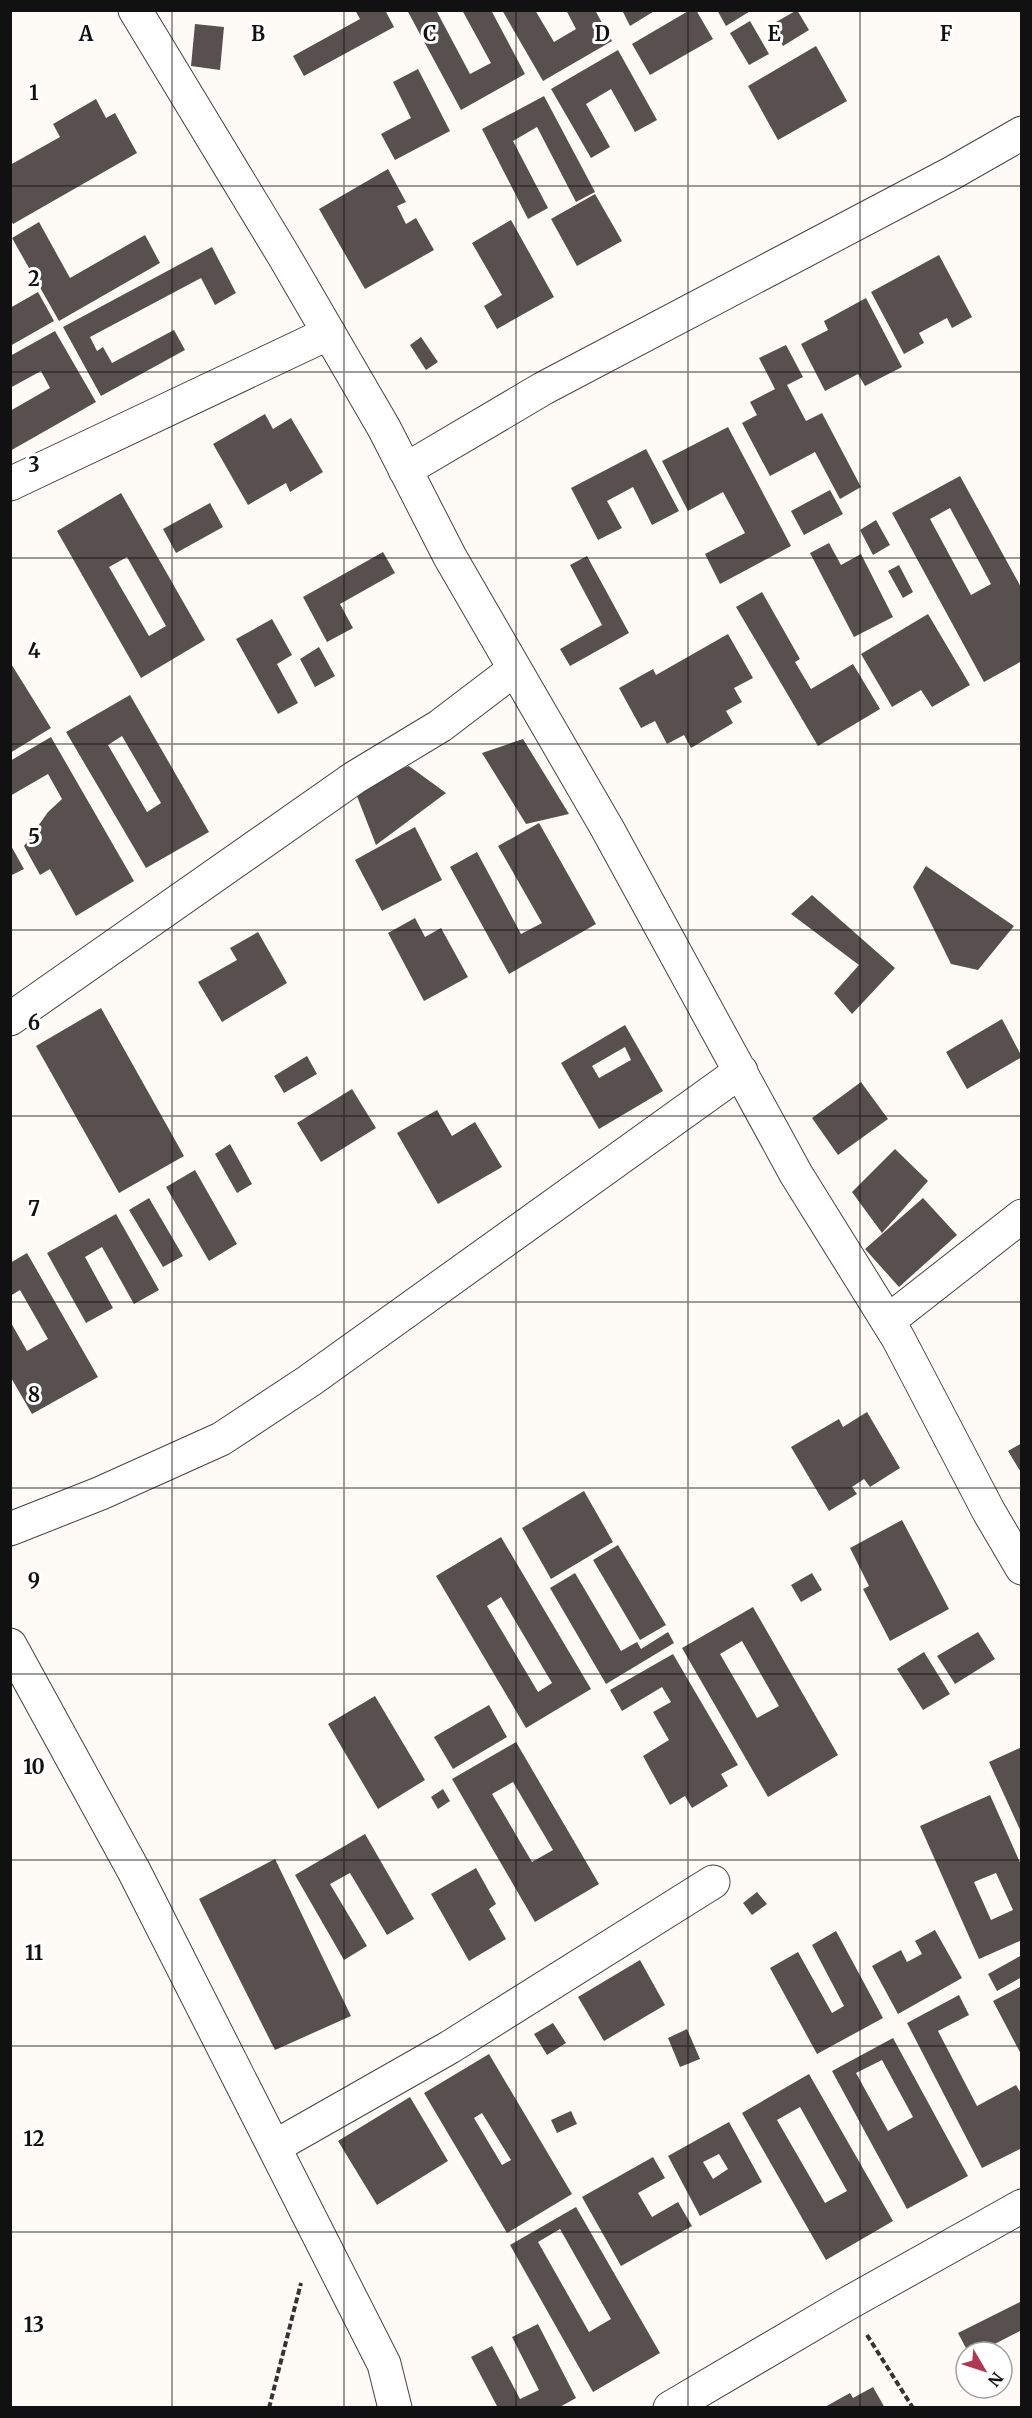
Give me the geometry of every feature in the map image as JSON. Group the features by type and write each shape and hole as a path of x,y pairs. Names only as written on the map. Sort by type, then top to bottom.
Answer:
{"street":[{"path":"135,10 329,333 450,557 608,828 796,1174 888,1321 989,1512 1022,1568"},
{"path":"405,470 544,388 952,173 1022,133"},
{"path":"10,484 329,333"},
{"path":"10,1019 354,778 440,726 515,669"},
{"path":"10,1529 101,1493 221,1439 309,1381 741,1071"},
{"path":"888,1321 1022,1216"},
{"path":"10,1645 134,1871 314,2230 384,2364 395,2408"},
{"path":"274,2147 450,2047 713,1882"},
{"path":"670,2408 845,2305 1022,2206"}],"path":[{"path":"269,2408 314,2230"},
{"path":"845,2305 914,2408"}],"building":[{"path":"355,10 385,10 394,27 304,76 293,56 360,19"},
{"path":"407,10 436,10 470,74 491,63 462,10 491,10 525,74 461,110"},
{"path":"502,10 535,10 554,42 576,29 566,10 595,10 612,41 543,81"},
{"path":"622,10 656,10 630,26"},
{"path":"690,10 696,10 713,39 650,75 632,44"},
{"path":"717,10 752,10 726,26"},
{"path":"797,10 809,30 783,46 771,25"},
{"path":"750,21 769,54 749,65 730,33"},
{"path":"195,24 224,27 220,70 191,66"},
{"path":"816,46 847,101 778,140 748,86"},
{"path":"618,50 657,120 635,132 611,89 586,104 610,147 591,158 551,89"},
{"path":"418,69 450,131 395,160 381,134 411,118 393,82"},
{"path":"544,96 595,192 576,202 537,127 513,141 548,208 528,219 482,129"},
{"path":"96,99 106,118 115,113 137,153 13,224 10,219 10,165 60,137 53,124"},
{"path":"388,169 406,202 397,206 406,224 416,218 434,250 365,289 319,209"},
{"path":"595,194 622,241 577,266 551,219"},
{"path":"511,220 554,297 497,329 484,306 502,295 472,243"},
{"path":"39,222 70,278 145,235 160,263 59,321 12,238"},
{"path":"212,247 236,293 215,305 201,278 90,337 97,351 103,347 112,363 174,330 185,350 101,396 63,327"},
{"path":"939,255 972,317 952,328 947,318 919,333 924,343 904,354 871,292"},
{"path":"38,292 54,321 10,346 10,308"},
{"path":"866,298 902,367 865,386 858,374 825,391 801,344 828,330 824,321"},
{"path":"55,331 96,402 10,451 10,411 50,388 41,371 10,388 10,356"},
{"path":"421,337 438,362 426,370 410,345"},
{"path":"786,345 803,377 787,385 806,421 822,413 861,487 840,499 815,452 770,476 742,423 757,415 750,402 775,389 759,358"},
{"path":"265,414 273,429 291,418 323,472 290,492 286,483 248,505 213,444"},
{"path":"728,427 791,546 720,584 705,554 745,533 723,492 688,511 662,461"},
{"path":"646,449 679,511 652,525 633,487 607,501 622,528 598,540 571,488"},
{"path":"960,476 1022,589 1022,661 984,682 892,513","holes":["950,508 991,584 971,595 930,519"]},
{"path":"830,490 843,514 804,535 791,511"},
{"path":"121,493 205,640 141,678 57,531","holes":["127,557 166,626 149,636 109,567"]},
{"path":"210,503 223,527 176,553 163,529"},
{"path":"876,520 890,545 873,555 860,530"},
{"path":"829,543 841,565 861,554 893,617 854,637 810,553"},
{"path":"383,552 395,573 340,604 353,628 327,642 303,597"},
{"path":"587,556 629,633 570,666 560,649 602,625 570,565"},
{"path":"899,565 913,592 903,598 888,571"},
{"path":"762,592 800,659 795,662 811,689 853,664 880,709 818,746 736,607"},
{"path":"928,614 970,685 932,707 921,690 892,707 861,654"},
{"path":"272,619 292,655 277,664 298,703 278,714 236,639"},
{"path":"728,634 753,678 734,688 742,702 726,711 733,723 691,748 684,735 667,744 655,721 641,728 619,688 653,669 656,675"},
{"path":"319,647 335,676 315,687 300,659"},
{"path":"10,662 51,728 10,753"},
{"path":"130,695 209,832 146,868 66,732","holes":["122,736 161,803 147,812 108,745"]},
{"path":"51,737 134,881 76,916 50,869 40,875 24,846 48,812 62,799 48,774 10,796 10,761"},
{"path":"523,739 569,814 526,824 482,753"},
{"path":"409,766 446,793 376,845 353,786"},
{"path":"539,823 596,924 509,974 450,867 477,852 521,934 542,923 498,846"},
{"path":"415,827 442,880 382,911 355,860"},
{"path":"10,844 24,869 10,876"},
{"path":"926,866 1014,926 978,970 951,964 913,887"},
{"path":"812,895 895,968 852,1014 834,993 859,965 791,914"},
{"path":"415,918 425,937 441,928 468,977 424,1001 388,933"},
{"path":"258,932 287,983 222,1022 198,982 237,960 230,948"},
{"path":"101,1008 184,1156 119,1193 36,1046"},
{"path":"1002,1019 1022,1057 967,1089 946,1052"},
{"path":"625,1025 663,1091 599,1129 561,1063","holes":["625,1047 631,1060 599,1078 592,1066"]},
{"path":"307,1056 317,1074 284,1093 274,1076"},
{"path":"861,1082 888,1119 838,1155 812,1118"},
{"path":"352,1089 376,1128 321,1162 297,1123"},
{"path":"437,1110 452,1136 475,1122 502,1167 438,1204 397,1133"},
{"path":"230,1144 252,1184 237,1193 215,1154"},
{"path":"895,1149 928,1181 882,1233 852,1192"},
{"path":"195,1170 237,1244 209,1261 166,1187"},
{"path":"149,1198 183,1256 163,1267 129,1210"},
{"path":"923,1198 957,1235 899,1287 865,1249"},
{"path":"116,1214 159,1290 134,1304 102,1247 85,1257 113,1308 86,1323 47,1253"},
{"path":"27,1253 98,1377 32,1414 10,1376 10,1321 27,1351 48,1339 20,1290 10,1296 10,1263"},
{"path":"867,1412 900,1468 870,1487 864,1479 852,1487 857,1494 829,1511 791,1447 839,1419 843,1427"},
{"path":"1022,1443 1022,1474 1008,1451"},
{"path":"584,1491 613,1542 551,1579 522,1528"},
{"path":"902,1520 949,1609 890,1641 863,1589 869,1586 850,1548"},
{"path":"501,1537 591,1689 526,1728 436,1576","holes":["501,1597 552,1683 538,1692 487,1606"]},
{"path":"618,1545 666,1625 640,1640 593,1560"},
{"path":"575,1573 621,1651 637,1642 641,1649 668,1632 674,1643 606,1684 550,1588"},
{"path":"812,1573 822,1590 801,1602 791,1585"},
{"path":"753,1607 838,1755 768,1797 682,1648","holes":["742,1641 779,1706 757,1718 720,1654"]},
{"path":"978,1632 995,1659 955,1684 937,1656"},
{"path":"924,1652 950,1694 923,1710 897,1669"},
{"path":"673,1654 738,1765 721,1774 728,1786 692,1808 685,1796 670,1805 643,1756 669,1740 653,1712 671,1702 662,1687 622,1711 610,1690"},
{"path":"375,1696 425,1780 378,1809 328,1724"},
{"path":"489,1705 507,1737 453,1769 434,1737"},
{"path":"516,1742 599,1884 535,1922 452,1779","holes":["513,1782 553,1850 532,1862 492,1794"]},
{"path":"1022,1747 1022,1834 989,1762"},
{"path":"443,1789 450,1801 438,1809 431,1797"},
{"path":"990,1795 1022,1867 1022,1940 979,1959 920,1826","holes":["996,1873 1013,1910 991,1920 974,1882"]},
{"path":"365,1834 414,1919 387,1935 350,1873 330,1884 367,1946 344,1960 295,1875"},
{"path":"275,1859 351,2016 275,2050 199,1899"},
{"path":"476,1868 496,1904 489,1909 506,1939 469,1961 431,1894"},
{"path":"757,1892 767,1904 752,1915 743,1903"},
{"path":"935,1930 962,1978 898,2014 872,1966 901,1950 907,1962 922,1954 915,1941"},
{"path":"836,1931 883,2018 817,2054 770,1968 798,1952 832,2013 844,2006 812,1945"},
{"path":"1022,1955 1022,1977 997,1991 988,1974"},
{"path":"640,1960 665,2005 604,2041 578,1997"},
{"path":"1022,1986 1022,2056 993,2001"},
{"path":"959,1995 969,2015 938,2031 977,2106 1016,2085 1022,2095 1022,2148 982,2168 907,2023"},
{"path":"553,2023 566,2043 547,2055 534,2034"},
{"path":"687,2029 700,2059 680,2067 668,2038"},
{"path":"893,2038 968,2176 907,2209 832,2071","holes":["882,2060 913,2117 888,2131 856,2073"]},
{"path":"489,2054 572,2194 507,2233 424,2093","holes":["482,2113 511,2160 502,2165 474,2118"]},
{"path":"809,2074 893,2221 826,2260 742,2113","holes":["800,2107 847,2191 825,2203 777,2120"]},
{"path":"410,2097 448,2161 377,2205 338,2141"},
{"path":"571,2111 577,2124 557,2133 551,2120"},
{"path":"729,2122 762,2182 700,2216 668,2156","holes":["719,2154 728,2169 713,2179 703,2162"]},
{"path":"653,2157 665,2178 638,2193 652,2217 678,2202 692,2226 621,2266 582,2197"},
{"path":"576,2207 660,2353 593,2392 510,2245","holes":["560,2229 611,2319 589,2332 538,2242"]},
{"path":"1022,2301 1022,2330 1002,2340 962,2340 958,2333"},
{"path":"538,2324 576,2398 558,2408 498,2408 471,2357 492,2346 520,2399 539,2390 512,2337"},
{"path":"873,2387 885,2408 823,2408 850,2393 853,2398"}]}
